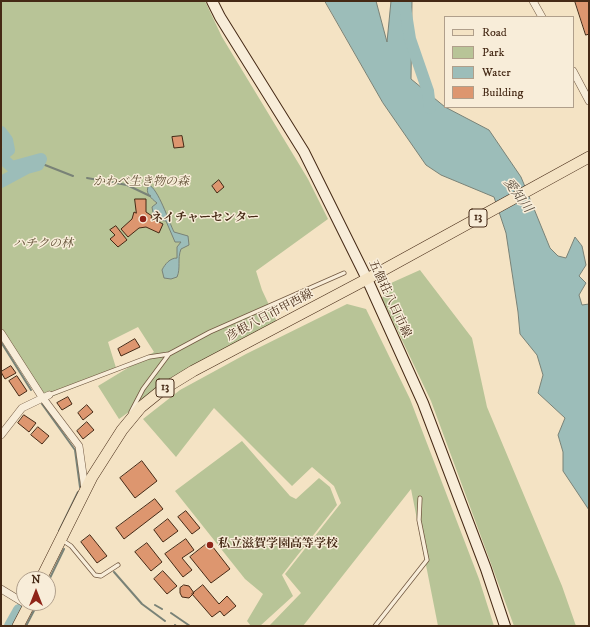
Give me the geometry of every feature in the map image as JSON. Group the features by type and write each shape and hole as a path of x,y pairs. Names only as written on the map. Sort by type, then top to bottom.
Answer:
{"main road":[{"name":"五個荘八日市線","path":"212,1 220,17 304,152 367,279 423,403 486,569 505,626"},
{"name":"彦根八日市甲西線","path":"45,571 84,489 122,430 141,407 162,390 194,371 367,279 589,157"},
{"path":"18,626 26,611"}],"street":[{"path":"533,1 541,16"},
{"path":"574,73 589,101"},
{"path":"1,333 80,446 84,489"},
{"path":"1,435 22,408 46,396"},
{"path":"1,589 16,598"}],"lane":[{"path":"46,396 149,357 170,354 210,332 344,273"},
{"path":"122,430 143,389 170,354"},
{"path":"375,626 427,560 419,520 420,498"},
{"path":"59,539 71,546 95,575 102,576 118,565"}],"green space":[{"name":"かわべ生き物の森","path":"1,1 205,1 222,37 308,179 328,219 256,271 262,290 277,322 171,382 119,419 98,386 154,352 138,327 108,342 117,371 46,399 1,329"},
{"path":"420,270 472,338 487,407 562,586 576,626 514,626 431,401 382,298 391,283"},
{"path":"347,304 366,309 410,399 479,579 494,626 438,626 411,489 303,626 269,626 301,593 285,574 341,503 334,486 312,467 292,486 214,408 176,457 143,419 180,390 246,354"},
{"path":"242,441 290,496 296,499 319,478 330,487 337,505 282,575 293,596 260,626 251,626 247,621 263,594 245,579 175,491"}],"water":[{"path":"325,1 376,1 387,42 391,1 412,1 411,79 444,106 444,108 447,108 489,130 521,177 550,248 558,256 566,258 575,237 582,246 586,265 579,276 586,283 579,295 582,305 589,304 589,510 563,471 563,452 558,435 565,418 538,393 543,375 537,355 520,334 506,233 494,197 441,175 426,165 383,103"},
{"path":"149,185 160,199 174,232 188,236 189,245 181,249 179,256 179,270 177,277 171,279 164,278 162,270 168,262 177,258 177,247 181,242 175,242 166,221 159,220 153,213 152,207 157,203 148,193 147,190"}],"building":[{"path":"575,1 589,1 589,34 586,35"},
{"path":"182,136 184,147 174,148 172,137"},
{"path":"219,180 224,187 217,193 212,186"},
{"name":"ネイチャーセンター","path":"135,199 146,199 146,212 152,216 151,218 163,224 159,233 146,227 139,228 128,237 121,229 132,219 134,212 136,213"},
{"path":"116,226 127,240 118,247 110,239 115,235 110,230"},
{"path":"135,339 140,347 121,356 118,349"},
{"path":"11,366 16,373 5,379 1,372"},
{"path":"17,376 27,391 19,396 9,381"},
{"path":"68,397 72,404 62,410 57,403"},
{"path":"87,405 93,412 83,420 78,413"},
{"path":"24,415 36,423 29,432 18,423"},
{"path":"87,422 94,430 83,439 77,431"},
{"path":"38,427 49,436 42,444 31,435"},
{"path":"142,461 157,481 135,498 120,478"},
{"path":"155,499 163,509 124,539 116,528"},
{"path":"186,511 200,528 192,534 178,517"},
{"path":"168,519 178,531 163,542 154,530"},
{"path":"90,535 107,556 97,563 81,542"},
{"path":"186,539 194,550 182,558 192,570 183,577 165,554"},
{"path":"209,542 230,569 211,583 190,557"},
{"path":"147,543 162,562 151,571 135,552"},
{"path":"163,571 177,586 167,594 154,579"},
{"path":"184,585 189,586 194,593 189,598 182,597 180,593 180,588"},
{"path":"203,585 219,604 227,596 236,606 224,616 220,611 212,617 192,594"}],"waterway":[{"name":"愛知川","path":"404,1 410,39 428,91 430,108"},
{"path":"1,132 7,140 9,150 3,155 4,160 12,167 41,159 38,165 27,168 1,182"},
{"path":"45,165 73,176"},
{"path":"87,178 127,185 150,196"},
{"path":"1,342 31,390"},
{"path":"42,404 75,450 80,487"},
{"path":"59,531 78,492"},
{"path":"53,571 64,549"},
{"path":"114,572 142,604 165,621"},
{"path":"155,605 162,609"},
{"path":"10,626 18,611"},
{"path":"26,626 34,611"},
{"path":"171,613 190,626"}],"place":[{"name":"ネイチャーセンター","path":"143,219"},
{"name":"私立滋賀学園高等学校","path":"210,545"}],"park label":[{"name":"ハチクの林","path":"43,245"}]}
